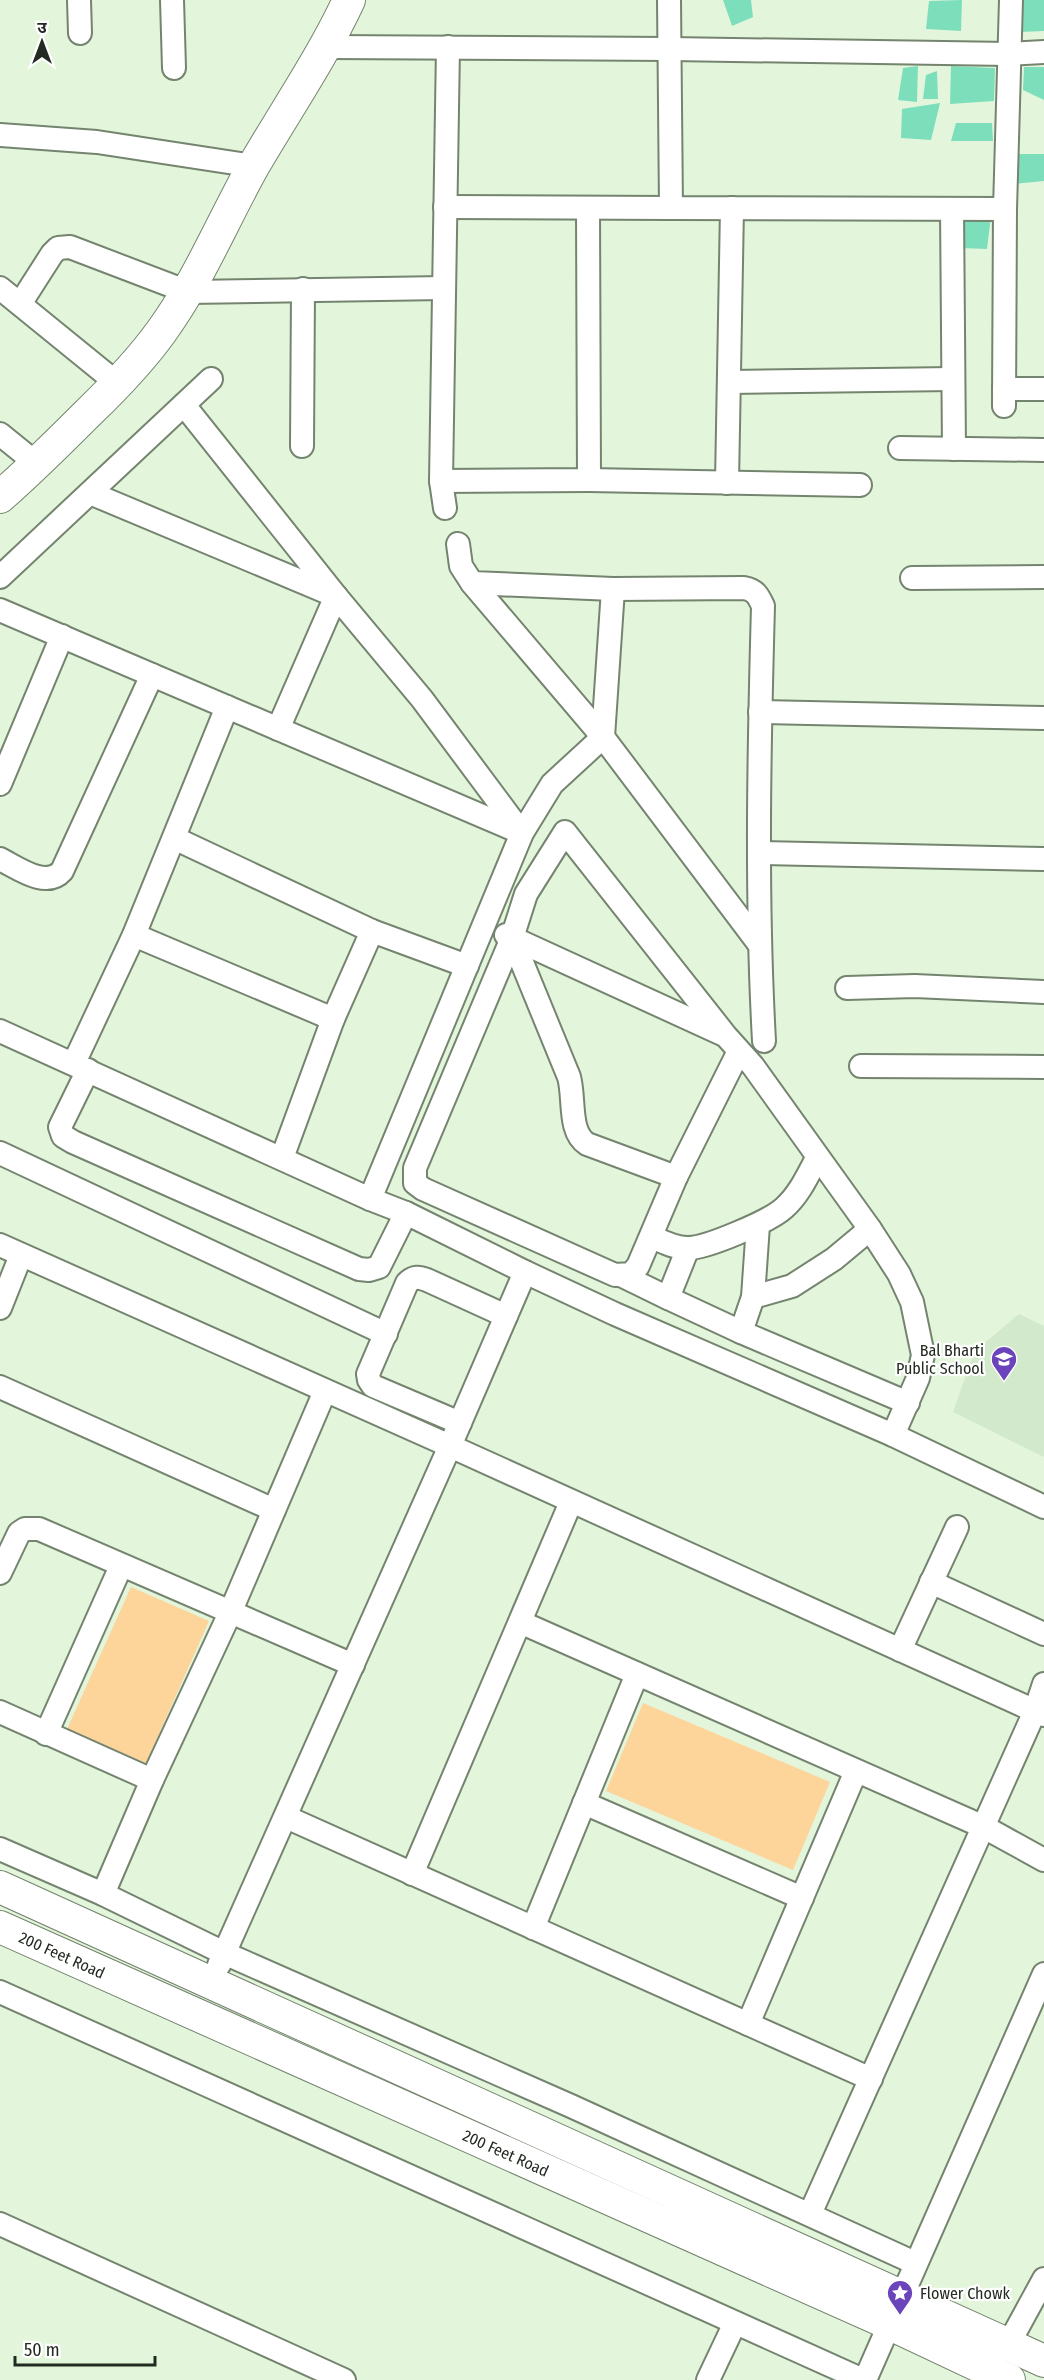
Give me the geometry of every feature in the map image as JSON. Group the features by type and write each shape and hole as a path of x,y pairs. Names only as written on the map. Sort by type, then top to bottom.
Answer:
{"street":[{"path":"80,0 80,33"},
{"path":"172,0 174,68"},
{"path":"0,497 21,471 118,384 141,358 188,292 254,166 326,47 349,0"},
{"path":"669,0 671,208"},
{"path":"1011,0 1005,209 1004,397 1044,389"},
{"path":"326,47 1009,54 1044,52"},
{"path":"445,508 441,481 448,47"},
{"path":"0,135 97,142 254,166"},
{"path":"445,207 1005,209"},
{"path":"588,208 589,480"},
{"path":"727,483 732,208"},
{"path":"952,209 954,449"},
{"path":"20,304 52,254 63,247 70,247 188,292 444,288"},
{"path":"0,288 118,384"},
{"path":"302,446 303,289"},
{"path":"0,577 211,380"},
{"path":"729,382 953,380"},
{"path":"184,405 336,596 422,699 522,833"},
{"path":"0,434 21,471"},
{"path":"900,448 1044,450"},
{"path":"441,481 589,480 860,485"},
{"path":"90,493 336,596"},
{"path":"458,544 461,566 472,583 603,737 759,944"},
{"path":"912,578 1044,577"},
{"path":"472,583 614,589 744,588 753,590 759,596 763,606 759,944 764,1041"},
{"path":"370,1199 522,833 552,784 603,737 614,589"},
{"path":"278,729 336,596"},
{"path":"0,610 522,833"},
{"path":"0,784 8,743 62,636"},
{"path":"0,860 39,878 56,877 62,871 152,675"},
{"path":"227,707 81,1066 60,1127 63,1136 359,1269 369,1270 379,1267 406,1213"},
{"path":"760,712 1044,718"},
{"path":"893,1435 908,1403 918,1378 923,1355 920,1331 912,1302 898,1274 870,1229 753,1066 732,1043 565,832 526,894 512,938 415,1168 416,1183 423,1189 593,1266 623,1276 741,1332 908,1403"},
{"path":"174,838 372,931 467,966"},
{"path":"760,853 1044,859"},
{"path":"484,924 732,1043"},
{"path":"282,1158 333,1019 372,931"},
{"path":"134,935 333,1019"},
{"path":"512,938 569,1077 577,1134 580,1139 587,1144 676,1177"},
{"path":"847,988 915,986 1044,993"},
{"path":"0,1031 370,1199 406,1213 525,1272 893,1435 1044,1507"},
{"path":"623,1276 631,1274 638,1266 732,1043"},
{"path":"861,1066 1044,1067"},
{"path":"0,1154 386,1334"},
{"path":"651,1237 670,1245 688,1248 758,1225 784,1208 802,1186 817,1158"},
{"path":"741,1332 753,1297 758,1225"},
{"path":"753,1297 792,1286 834,1259 870,1229"},
{"path":"0,1245 1040,1713"},
{"path":"668,1298 688,1248"},
{"path":"0,1308 21,1255"},
{"path":"211,1983 525,1272"},
{"path":"460,1423 373,1386 369,1380 368,1374 407,1283 418,1277 506,1316"},
{"path":"0,1387 274,1510"},
{"path":"103,1894 152,1780 230,1613 325,1391"},
{"path":"412,1874 571,1502"},
{"path":"900,1650 957,1527"},
{"path":"0,1573 19,1533 26,1529 39,1529 352,1665"},
{"path":"46,1734 121,1566"},
{"path":"932,1582 1044,1634"},
{"path":"520,1622 984,1827 1044,1860"},
{"path":"533,1928 637,1674"},
{"path":"810,2214 984,1827 1040,1713 1044,1684"},
{"path":"0,1712 152,1780"},
{"path":"748,2024 856,1771"},
{"path":"584,1803 802,1898"},
{"path":"286,1817 872,2079"},
{"path":"0,1849 103,1894 225,1953 571,2106 915,2263"},
{"path":"0,1887 211,1983 895,2310 1008,2345 1044,2361"},
{"name":"200 Feet Road","path":"0,1927 895,2310 1009,2380"},
{"path":"0,1992 864,2380 1044,1974"},
{"path":"0,2224 344,2380"},
{"path":"1008,2345 1044,2279"},
{"path":"708,2380 735,2323"}],"shaded area":[{"name":"Bal Bharti Public School","path":"1019,1314 1044,1326 1044,1457 953,1412 974,1352"},
{"path":"131,1587 209,1621 146,1763 67,1729"},
{"path":"643,1703 830,1782 793,1870 606,1791"}],"building":[{"path":"723,0 751,0 753,17 732,26"},
{"path":"962,0 961,31 926,29 929,1"},
{"path":"1023,0 1044,0 1044,31 1020,32"},
{"path":"918,66 917,102 898,100 903,68"},
{"path":"951,66 995,68 994,101 950,104"},
{"path":"1024,67 1044,67 1044,100 1023,90"},
{"path":"937,71 938,99 923,99 926,75"},
{"path":"940,103 931,140 901,138 902,109"},
{"path":"956,123 992,123 993,141 951,141"},
{"path":"1014,154 1044,154 1044,181 1012,184"},
{"path":"991,216 987,249 960,248 955,217"}],"place":[{"name":"Bal Bharti Public School","path":"1004,1382"},
{"name":"Flower Chowk","path":"900,2316"}]}
